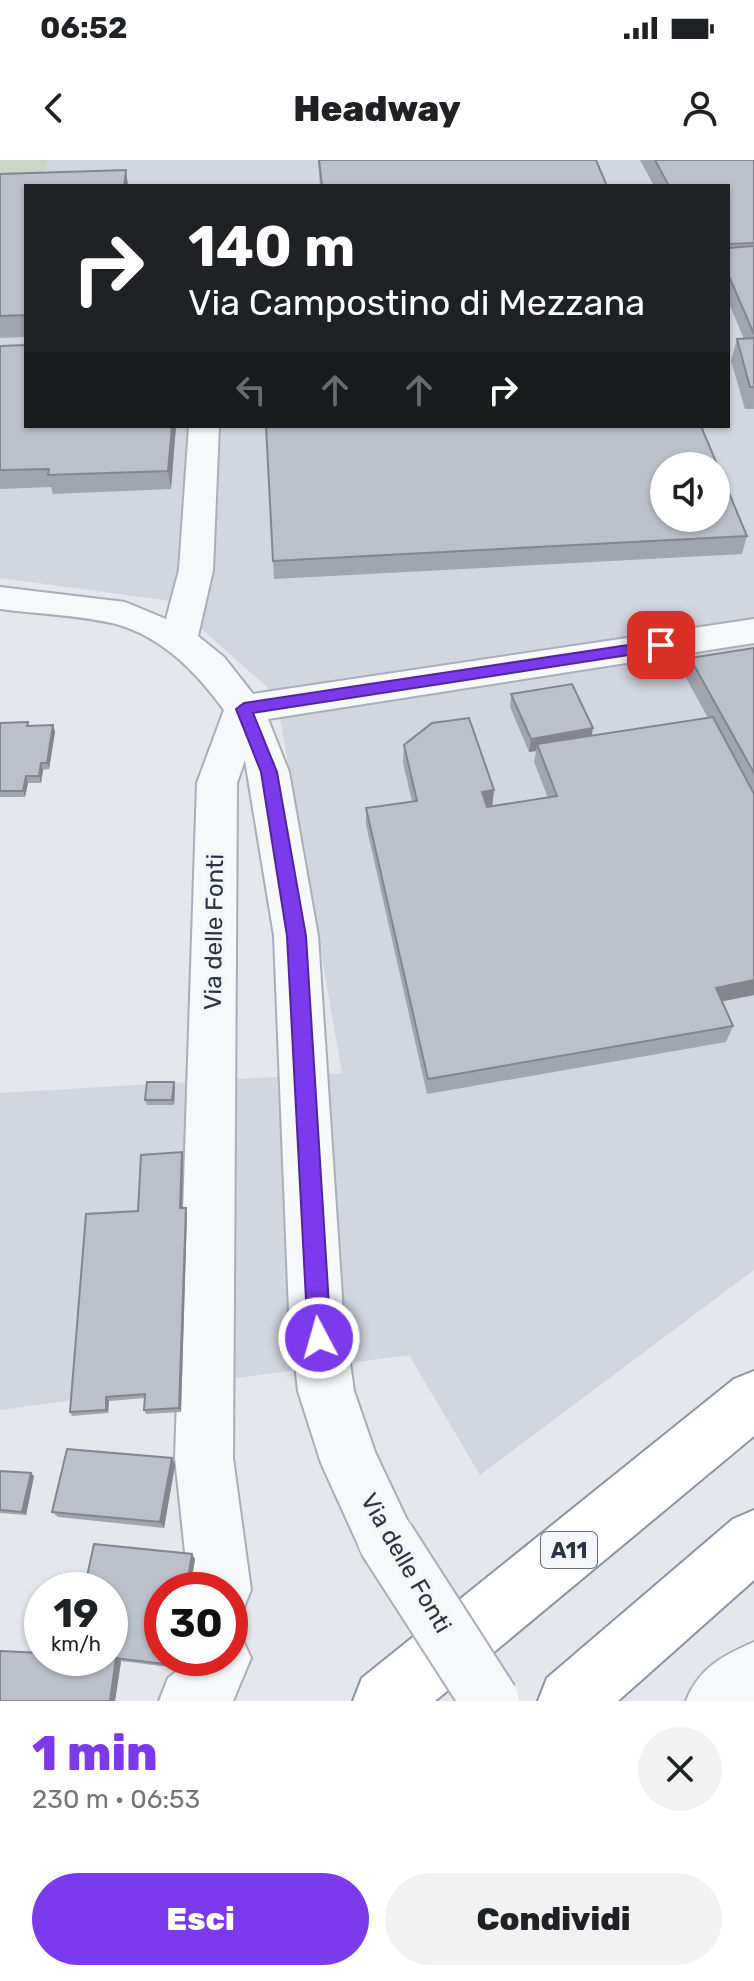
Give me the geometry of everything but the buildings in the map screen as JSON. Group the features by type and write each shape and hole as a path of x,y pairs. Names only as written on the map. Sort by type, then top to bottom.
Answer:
{"highway":[{"name":"A11","path":"385,1701 754,1399"},
{"path":"570,1701 754,1540"}],"street":[{"path":"179,640 196,570 204,428"},
{"name":"Via delle Fonti","path":"0,598 125,614 179,640 211,666 244,709 269,772 296,936 316,1312 326,1391 350,1463 386,1539 490,1701"},
{"path":"244,709 754,631"},
{"name":"Via delle Fonti","path":"218,1572 204,1458 217,783 244,709"},
{"path":"718,1701 754,1674"},
{"path":"191,1701 205,1690 211,1676"}],"shaded area":[{"path":"0,160 754,160 754,1270 480,1475 409,1355 0,1410 0,1093 342,1073 276,695 170,601 0,578"}],"green space":[{"path":"0,160 48,160 42,181 0,183"}],"route":[{"path":"319,1338 296,936 269,772 244,709 661,645"}]}
